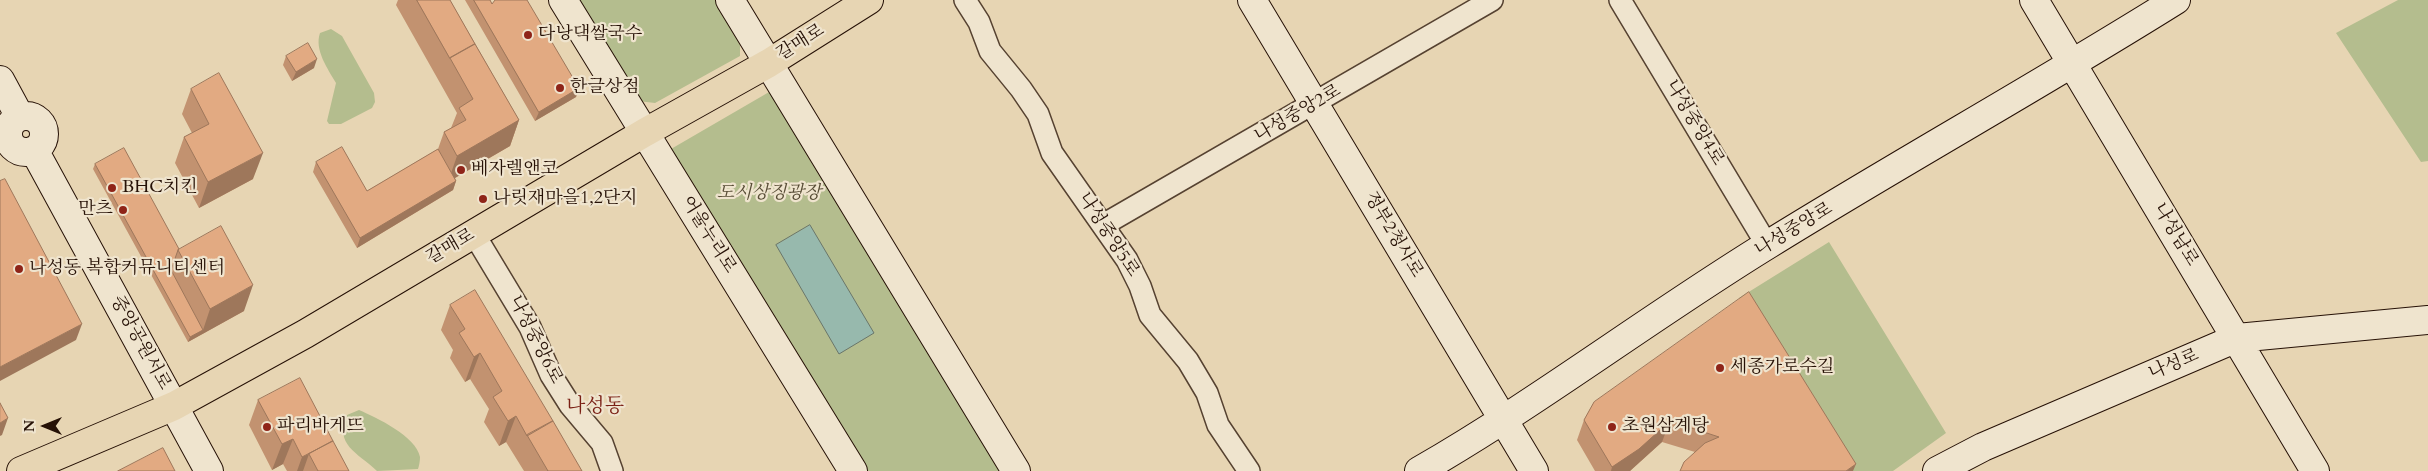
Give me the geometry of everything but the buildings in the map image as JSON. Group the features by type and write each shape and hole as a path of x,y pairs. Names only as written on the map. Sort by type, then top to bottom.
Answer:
{"main road":[{"name":"갈매로","path":"21,471 174,406 305,334 644,133 769,63 869,0"}],"street":[{"name":"어울누리로","path":"563,0 853,471"},
{"path":"730,0 1016,471"},
{"name":"나성중앙5로","path":"965,0 979,22 990,51 1021,89 1038,114 1052,153 1128,260 1150,315 1188,361 1207,393 1218,425 1249,471"},
{"name":"정부2청사로","path":"1252,0 1534,471"},
{"name":"나성중앙2로","path":"1103,225 1314,105 1492,0"},
{"name":"나성중앙4로","path":"1620,0 1767,245"},
{"name":"나성남로","path":"2034,0 2316,471"},
{"name":"나성중앙로","path":"1419,471 1504,419 1767,245 2073,64 2176,0"},
{"name":"중앙공원서로","path":"0,80 20,117 32,117 41,124 44,136 42,142 34,150 209,471"},
{"name":"나성중앙6로","path":"474,234 530,327 551,375 570,405 602,443 612,471"},
{"name":"나성로","path":"1937,471 1983,447 2236,338 2428,320"}],"green space":[{"path":"577,0 721,0 740,42 740,56 655,103 638,101"},
{"path":"2398,0 2428,0 2428,161 2421,162 2336,33"},
{"path":"331,29 342,36 374,93 375,102 372,108 341,124 329,124 327,121 336,83 320,53 319,46 320,33"},
{"name":"도시상징광장","path":"776,88 1008,471 868,471 671,149"},
{"path":"1829,242 1946,433 1893,471 1849,471 1739,298"},
{"path":"359,410 395,429 411,442 417,449 420,457 418,469 377,471 355,453 343,434 347,415"}],"water":[{"path":"810,225 874,333 839,354 776,245"}],"place":[{"name":"다낭댁쌀국수","path":"528,35"},
{"name":"한글상점","path":"560,88"},
{"name":"베자렐앤코","path":"461,170"},
{"name":"BHC치킨","path":"112,188"},
{"name":"나릿재마을1,2단지","path":"483,199"},
{"name":"만츠","path":"123,210"},
{"name":"나성동 복합커뮤니티센터","path":"19,269"},
{"name":"세종가로수길","path":"1720,368"},
{"name":"파리바게뜨","path":"267,427"},
{"name":"초원삼계탕","path":"1612,427"}],"district":[{"name":"나성동","path":"595,407"}]}
